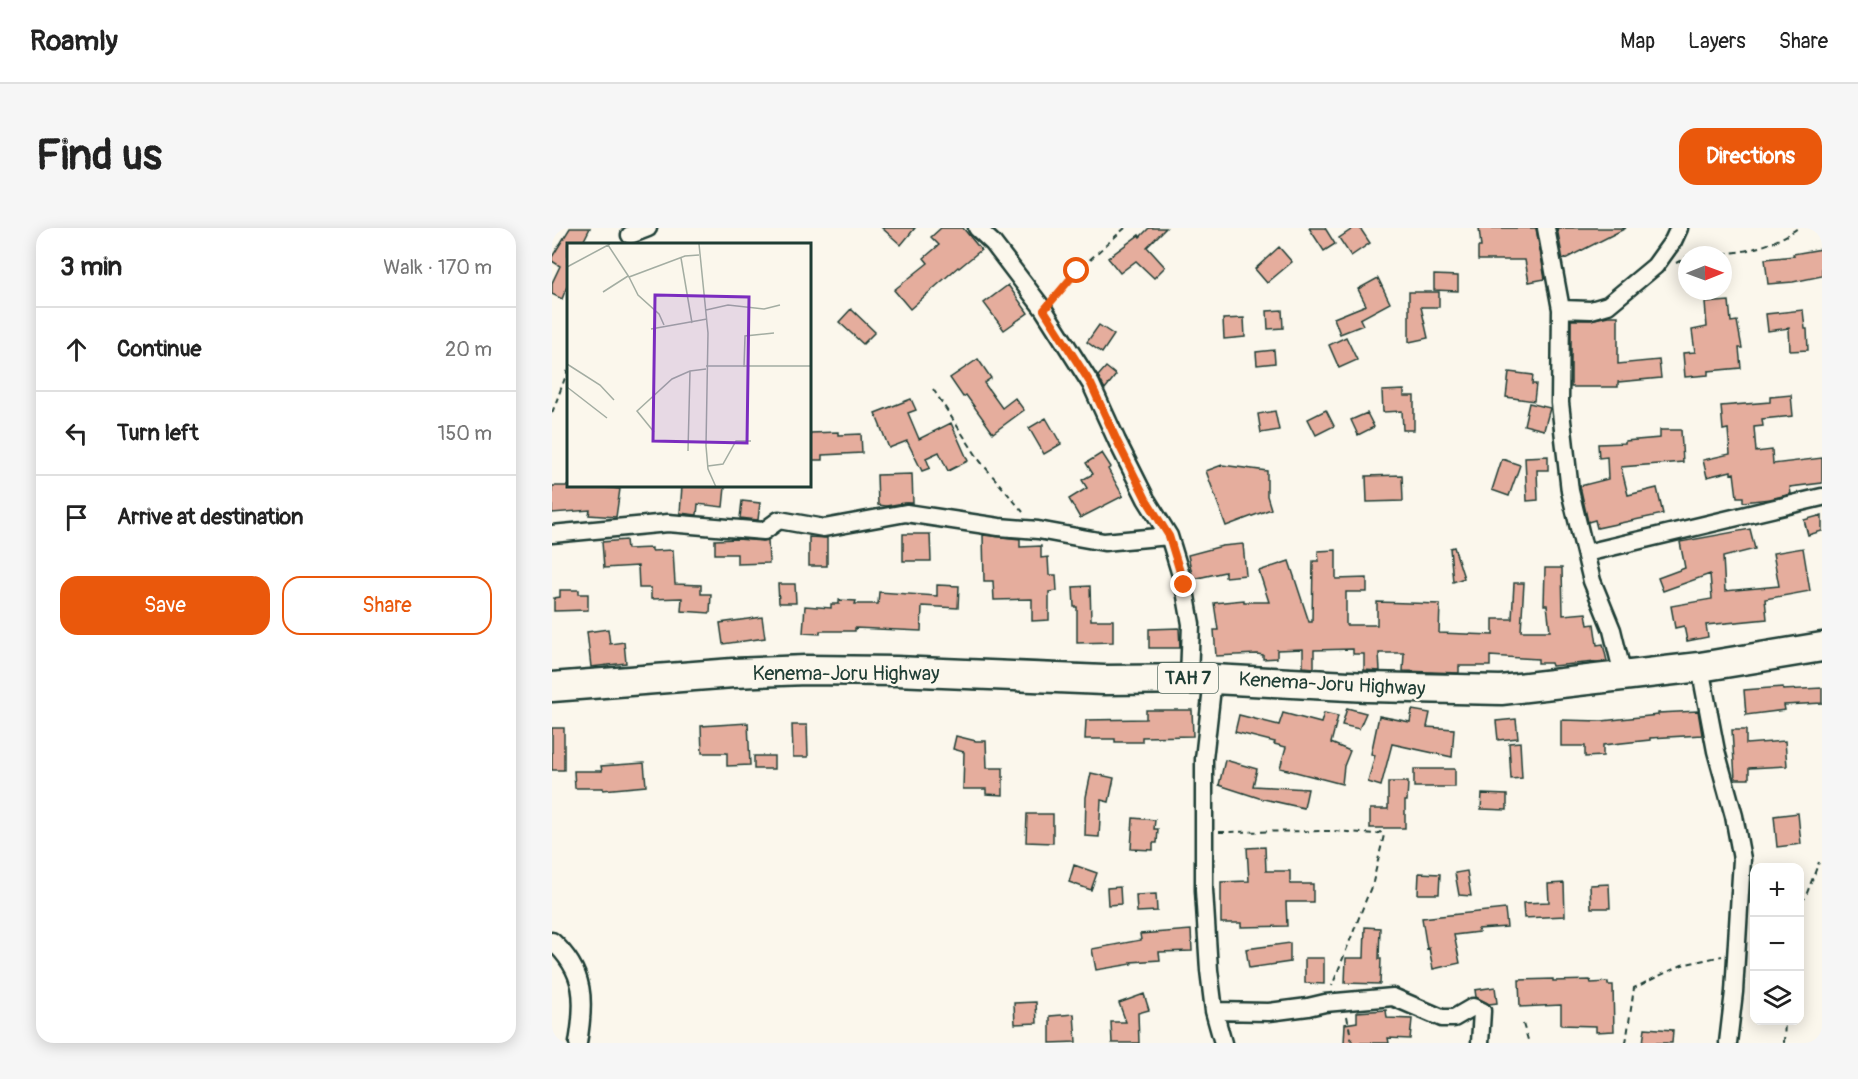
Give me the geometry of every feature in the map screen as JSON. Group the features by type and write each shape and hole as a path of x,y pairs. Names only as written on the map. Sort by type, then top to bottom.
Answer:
{"highway":[{"name":"Kenema-Joru Highway","path":"552,687 733,673 806,670 896,671 1104,680 1201,679 1368,687 1501,690 1700,667 1822,647"}],"street":[{"path":"630,235 648,228"},
{"path":"978,228 993,243 1044,310 1091,384 1136,480 1169,536 1184,585 1201,679 1204,759 1204,890 1214,1011 1223,1043"},
{"path":"1546,228 1561,309 1561,424 1570,491 1592,581 1612,630 1623,675"},
{"path":"1561,309 1592,310 1608,305 1655,266 1673,241 1679,228"},
{"path":"1586,553 1822,497"},
{"path":"552,534 668,523 764,531 779,520 824,528 906,513 999,527 1038,530 1104,542 1169,536"},
{"path":"1700,667 1716,751 1734,816 1742,859 1734,992 1728,1043"},
{"path":"552,941 563,951 580,980 582,1011 578,1043"},
{"path":"1214,1011 1269,1012 1308,1008 1325,1003 1393,997 1442,1018 1454,1018 1473,1007 1482,1011 1480,1043"}],"path":[{"path":"1044,310 1077,271 1125,228"},
{"path":"1732,252 1761,247 1786,237 1798,228"},
{"path":"552,413 567,373"},
{"path":"933,389 980,461 1038,530"},
{"path":"1204,832 1333,831 1377,834 1380,832 1383,835 1373,882 1325,1003"},
{"path":"1804,899 1819,862"},
{"path":"1626,1043 1634,988 1682,965 1736,952"},
{"path":"1345,1001 1352,1043"},
{"path":"1523,1024 1529,1043"},
{"path":"1784,1043 1785,1025"}],"building":[{"path":"570,228 590,228 582,243 567,243 567,286 562,299 552,294 552,283 560,266 552,261 552,257"},
{"path":"882,228 915,228 901,245"},
{"path":"941,228 963,228 981,250 910,309 894,290 928,263 924,258 939,245 931,237"},
{"path":"1149,228 1166,228 1147,247 1165,267 1154,278 1136,261 1120,273 1108,258 1139,235 1140,237"},
{"path":"1309,228 1325,228 1335,244 1324,251"},
{"path":"1354,228 1360,228 1370,243 1351,256 1339,238"},
{"path":"1479,228 1536,228 1545,279 1529,282 1525,260 1478,260 1478,247 1481,247"},
{"path":"1557,228 1626,228 1563,260"},
{"path":"1279,247 1292,262 1267,283 1255,269"},
{"path":"1822,249 1822,276 1768,284 1765,259 1794,256 1793,254"},
{"path":"1434,275 1458,276 1458,291 1434,290"},
{"path":"1378,278 1390,303 1360,319 1363,325 1340,334 1334,318 1366,305 1358,289"},
{"path":"1008,285 1028,313 1004,330 984,303"},
{"path":"1409,292 1439,292 1439,307 1421,307 1428,338 1409,342"},
{"path":"1729,301 1731,322 1737,321 1742,348 1739,348 1741,368 1708,371 1708,375 1685,377 1683,353 1695,352 1692,330 1707,327 1705,303"},
{"path":"851,309 875,332 863,344 839,322"},
{"path":"1282,310 1283,328 1268,329 1267,311"},
{"path":"1803,310 1808,350 1790,351 1789,328 1768,331 1766,314"},
{"path":"1618,316 1618,364 1659,360 1661,378 1618,382 1618,387 1571,387 1571,320 1591,320"},
{"path":"1244,318 1245,337 1224,339 1223,319"},
{"path":"1099,325 1114,335 1102,353 1087,342"},
{"path":"1346,337 1357,360 1339,368 1329,345"},
{"path":"1274,350 1275,363 1257,365 1256,352"},
{"path":"978,359 991,378 984,383 1002,408 1015,398 1024,410 993,433 966,395 963,397 950,378"},
{"path":"1106,367 1116,375 1105,389 1098,376"},
{"path":"1509,372 1533,375 1532,384 1536,384 1534,401 1506,397"},
{"path":"1404,390 1404,396 1414,396 1414,430 1403,430 1402,411 1383,412 1382,391"},
{"path":"1791,395 1793,416 1762,419 1763,426 1754,427 1756,452 1772,450 1773,464 1822,458 1822,483 1790,487 1791,494 1743,502 1743,497 1737,497 1734,473 1731,474 1731,471 1707,477 1703,460 1730,454 1728,429 1723,430 1721,406 1770,402 1770,397"},
{"path":"911,399 916,410 908,413 919,439 951,423 968,461 948,471 939,452 926,458 930,468 922,471 907,441 889,448 875,413"},
{"path":"1529,403 1550,408 1544,430 1524,425"},
{"path":"1326,410 1334,426 1316,435 1308,419"},
{"path":"1275,411 1279,430 1261,433 1258,414"},
{"path":"1367,413 1374,427 1358,435 1351,420"},
{"path":"1046,418 1061,444 1044,454 1029,428"},
{"path":"1660,430 1681,430 1683,462 1621,467 1628,495 1657,488 1663,514 1597,528 1595,520 1588,522 1580,486 1608,479 1607,457 1599,458 1598,444 1660,438"},
{"path":"812,433 861,434 862,453 822,455 822,460 812,460"},
{"path":"1102,453 1111,467 1108,469 1123,496 1080,518 1069,499 1087,488 1082,480 1093,474 1086,463"},
{"path":"1548,456 1548,470 1537,470 1538,500 1527,501 1525,457"},
{"path":"1502,459 1520,465 1509,496 1492,490"},
{"path":"1222,465 1267,471 1267,496 1271,509 1226,526 1206,471"},
{"path":"912,474 913,503 878,505 877,475"},
{"path":"1402,475 1403,501 1367,502 1366,476"},
{"path":"552,486 620,489 616,517 589,515 590,510 552,513"},
{"path":"682,488 725,488 723,507 698,504 697,515 680,513"},
{"path":"742,501 760,503 758,520 740,518"},
{"path":"1822,515 1822,531 1808,535 1804,520"},
{"path":"1750,529 1755,549 1723,557 1725,591 1779,586 1773,553 1803,548 1810,591 1765,599 1767,619 1706,625 1708,637 1687,641 1684,626 1675,628 1671,606 1712,599 1710,574 1663,591 1658,578 1685,568 1680,542"},
{"path":"903,534 930,534 931,561 903,561"},
{"path":"983,535 1020,539 1020,547 1041,546 1041,558 1048,557 1049,575 1056,575 1057,591 1049,592 1049,620 1032,621 1032,599 994,600 993,581 984,581"},
{"path":"809,537 827,538 827,566 809,566"},
{"path":"626,540 627,549 673,550 675,584 701,585 701,594 711,594 710,613 681,611 682,598 651,599 651,588 639,588 638,566 604,568 602,542"},
{"path":"715,540 768,540 769,563 737,564 737,554 715,554"},
{"path":"1243,544 1246,575 1225,577 1225,572 1193,579 1188,555 1222,546"},
{"path":"1454,547 1464,578 1453,582 1450,548"},
{"path":"1336,550 1336,579 1367,578 1367,592 1346,592 1346,625 1377,625 1377,602 1440,604 1439,633 1493,635 1493,619 1512,619 1514,583 1524,583 1521,631 1550,631 1547,605 1544,605 1545,568 1562,568 1563,615 1586,613 1588,625 1594,624 1597,645 1603,644 1607,661 1552,666 1551,663 1538,663 1538,659 1490,656 1490,666 1459,666 1459,673 1403,671 1404,653 1379,653 1380,671 1364,670 1364,654 1353,654 1353,649 1314,650 1314,668 1303,667 1303,649 1277,650 1277,658 1263,659 1263,655 1257,654 1216,656 1214,630 1218,630 1214,603 1244,600 1244,602 1269,602 1259,571 1289,561 1309,622 1312,622 1313,561 1319,561 1318,551"},
{"path":"778,584 795,584 796,603 779,603"},
{"path":"937,585 959,586 958,608 922,606 921,631 855,628 855,631 803,633 805,606 831,608 831,604 839,604 839,600 856,601 855,604 878,604 879,592 937,596"},
{"path":"1090,586 1091,620 1113,620 1113,642 1077,643 1077,607 1074,607 1073,587"},
{"path":"560,590 579,590 579,594 588,594 588,610 554,611 554,598 560,597"},
{"path":"762,617 765,638 723,644 720,623"},
{"path":"1179,628 1180,648 1149,648 1149,629"},
{"path":"608,629 610,644 624,642 626,663 591,667 587,632"},
{"path":"1783,687 1783,690 1822,688 1822,703 1784,705 1785,710 1746,715 1744,690"},
{"path":"1347,708 1366,713 1359,729 1342,725"},
{"path":"1146,710 1192,710 1193,736 1142,737 1142,742 1085,739 1086,720 1146,719"},
{"path":"1412,710 1430,713 1427,727 1454,729 1452,757 1392,744 1381,786 1368,782 1375,755 1371,754 1379,716 1410,722"},
{"path":"1698,711 1702,735 1650,738 1650,740 1603,745 1603,756 1585,757 1585,746 1561,746 1561,720 1602,721 1658,715 1658,713"},
{"path":"1283,713 1321,723 1324,713 1338,716 1331,743 1350,751 1344,766 1342,784 1280,768 1286,747 1235,732 1239,715 1279,725"},
{"path":"1516,719 1518,738 1498,740 1496,721"},
{"path":"748,723 750,765 727,766 727,753 702,753 701,726"},
{"path":"792,725 807,725 808,757 793,757"},
{"path":"552,728 564,728 564,770 552,770"},
{"path":"1732,730 1746,730 1746,744 1785,741 1787,766 1749,768 1749,779 1735,779"},
{"path":"956,736 986,741 987,768 1003,768 1003,795 986,794 986,789 963,789 964,752 953,749"},
{"path":"1520,742 1522,778 1511,779 1509,743"},
{"path":"754,756 774,756 774,769 754,769"},
{"path":"1225,760 1257,769 1253,786 1308,789 1304,808 1259,798 1219,785"},
{"path":"644,763 646,786 603,790 603,788 575,788 574,771 602,771 601,766"},
{"path":"1414,769 1455,769 1455,787 1414,787"},
{"path":"1091,773 1114,778 1109,802 1101,800 1099,837 1085,836 1086,797"},
{"path":"1388,782 1408,782 1405,828 1370,828 1370,809 1388,809"},
{"path":"1482,794 1507,795 1507,810 1481,809"},
{"path":"1798,813 1801,844 1777,847 1774,816"},
{"path":"1027,814 1053,814 1053,843 1026,842"},
{"path":"1133,818 1155,820 1154,829 1158,829 1157,843 1153,843 1153,850 1131,849"},
{"path":"1265,847 1266,871 1290,871 1290,884 1313,884 1313,902 1286,902 1287,926 1241,927 1241,923 1221,923 1221,882 1249,881 1247,848"},
{"path":"1074,865 1097,873 1091,890 1069,882"},
{"path":"1467,871 1471,896 1459,895 1455,873"},
{"path":"1419,873 1440,874 1439,894 1418,894"},
{"path":"1564,883 1565,916 1524,918 1523,903 1549,902 1548,884"},
{"path":"1609,884 1610,908 1591,908 1590,885"},
{"path":"1120,887 1121,904 1108,905 1107,888"},
{"path":"1156,894 1157,911 1137,912 1136,895"},
{"path":"1505,909 1507,927 1478,929 1479,932 1454,935 1460,963 1433,969 1422,918"},
{"path":"1365,927 1380,928 1380,984 1345,983 1346,958 1364,958"},
{"path":"1191,930 1192,951 1159,952 1160,960 1131,962 1132,964 1096,970 1092,949 1141,940 1140,934"},
{"path":"1290,943 1290,962 1249,968 1246,949"},
{"path":"1305,958 1324,958 1324,984 1305,983"},
{"path":"1553,979 1553,981 1590,980 1591,983 1608,982 1608,985 1613,985 1614,1031 1596,1032 1596,1026 1561,1025 1561,1005 1520,1007 1519,980"},
{"path":"1495,987 1497,1003 1489,1004 1476,997 1475,990"},
{"path":"1144,994 1149,1010 1138,1013 1139,1043 1112,1043 1111,1022 1126,1022 1119,1003"},
{"path":"1036,1002 1037,1023 1015,1024 1014,1003"},
{"path":"1386,1010 1387,1018 1412,1019 1410,1039 1388,1038 1389,1043 1344,1043 1345,1024 1357,1022 1357,1012"},
{"path":"1074,1014 1076,1042 1050,1043 1050,1016"},
{"path":"1645,1028 1673,1030 1672,1043 1643,1043"}],"route":[{"path":"1077,271 1044,310 1091,384 1146,499 1169,536 1184,585"}]}
